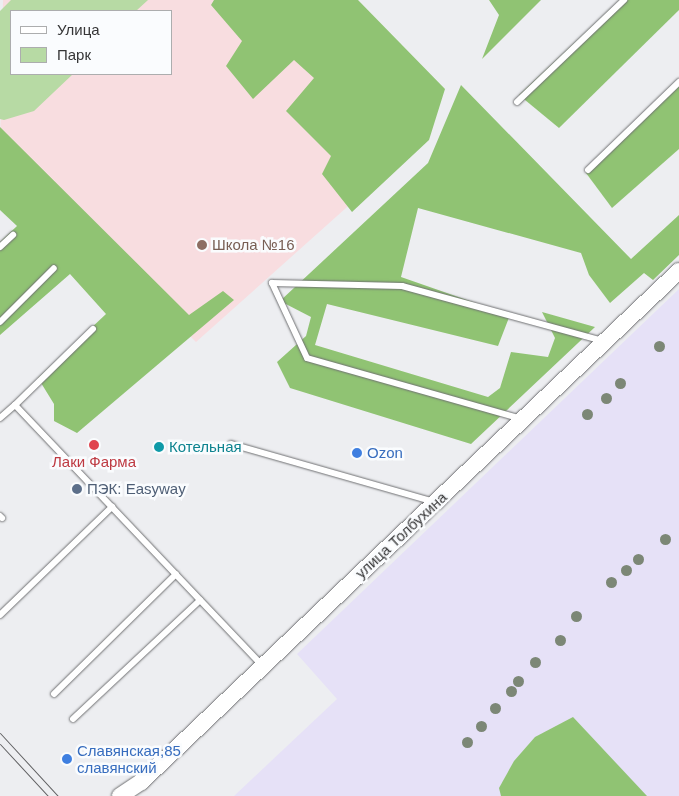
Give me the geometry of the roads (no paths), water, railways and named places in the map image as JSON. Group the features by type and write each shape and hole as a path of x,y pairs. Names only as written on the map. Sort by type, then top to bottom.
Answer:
{"street":[{"name":"улица Толбухина","path":"120,796 263,666 679,272"}],"lane":[{"path":"518,102 624,0"},
{"path":"588,170 679,82"},
{"path":"0,247 14,235"},
{"path":"0,322 54,268"},
{"path":"523,419 307,358 272,283 402,286 605,342"},
{"path":"0,418 93,329"},
{"path":"15,405 263,666"},
{"path":"231,444 435,503"},
{"path":"0,616 112,507"},
{"path":"54,694 176,574"},
{"path":"73,719 200,600"}],"tram line":[{"path":"0,733 58,796"},
{"path":"0,744 48,796"}],"place":[{"name":"Школа №16","path":"202,245"},
{"name":"Лаки Фарма","path":"94,445"},
{"name":"Котельная","path":"159,447"},
{"name":"Ozon","path":"357,453"},
{"name":"ПЭК: Easyway","path":"77,489"},
{"name":"Славянская,85 славянский","path":"67,759"}]}
